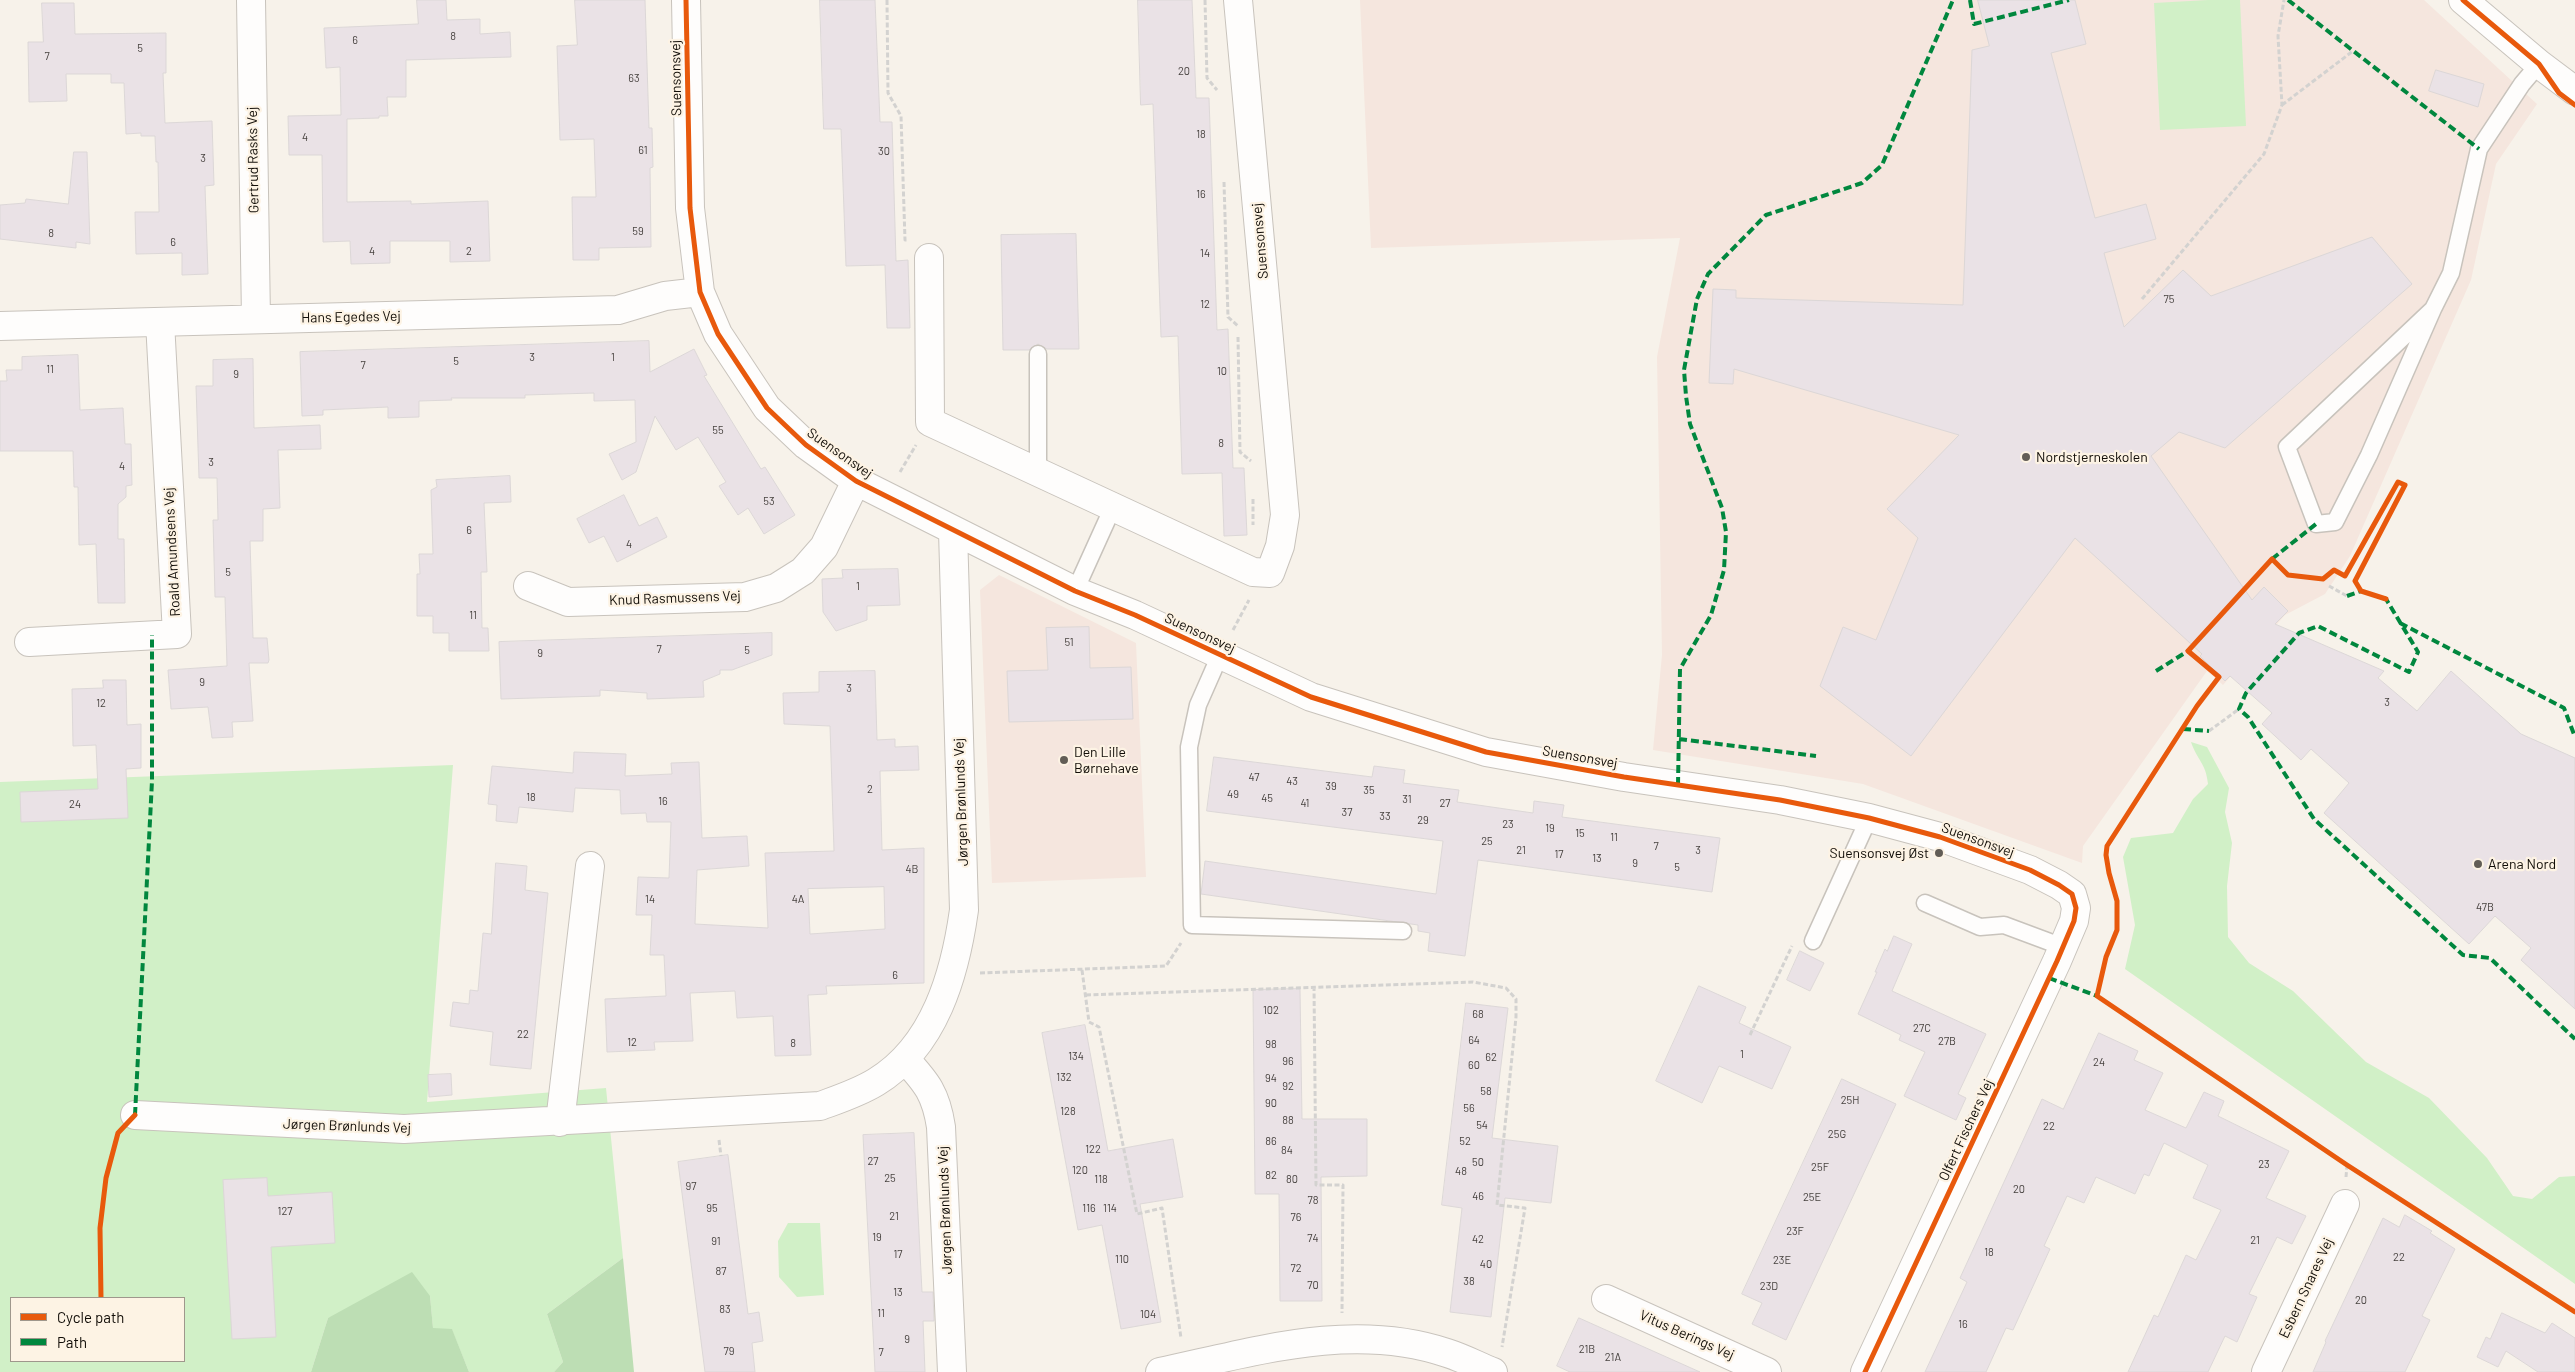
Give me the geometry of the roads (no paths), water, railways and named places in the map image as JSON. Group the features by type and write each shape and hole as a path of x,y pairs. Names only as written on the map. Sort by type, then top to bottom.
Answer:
{"street":[{"name":"Gertrud Rasks Vej","path":"251,0 256,319"},
{"name":"Suensonsvej","path":"686,0 690,208 700,292 718,334 767,408 806,445 856,481 952,531 1075,591 1135,615 1310,697 1486,752 1624,777 1780,800 1869,818 1940,837 2030,870 2059,884 2072,894"},
{"name":"Suensonsvej","path":"1113,507 1253,572 1270,573 1280,546 1285,515 1238,0"},
{"path":"2463,0 2539,64 2575,91"},
{"path":"929,258 930,422 1113,507"},
{"name":"Hans Egedes Vej","path":"0,326 618,310 665,296 700,292"},
{"name":"Roald Amundsens Vej","path":"30,642 177,634 160,322"},
{"name":"Knud Rasmussens Vej","path":"528,586 568,602 745,597 776,588 802,571 824,547 856,481"},
{"name":"Jørgen Brønlunds Vej","path":"135,1115 404,1129 560,1122 820,1106 851,1095 877,1081 905,1059 931,1021 947,990 958,951 964,910 952,531"},
{"path":"560,1122 590,866"},
{"name":"Olfert Fischers Vej","path":"1865,1372 2063,947 2074,921 2076,908 2072,894"},
{"name":"Jørgen Brønlunds Vej","path":"905,1059 924,1079 937,1102 941,1127 952,1372"},
{"name":"Esbern Snares Vej","path":"2266,1372 2344,1204"},
{"name":"Vitus Berings Vej","path":"1606,1299 1768,1372"},
{"path":"1172,1369 1304,1341 1342,1339 1385,1340 1497,1363"}],"lane":[{"path":"2433,309 2287,447 2316,524 2335,522 2369,455 2433,309 2451,273 2479,149 2522,84 2539,64"},
{"path":"1038,354 1038,472"},
{"path":"1075,591 1113,507"},
{"path":"1220,655 1198,705 1189,746 1192,926 1403,931"},
{"path":"1813,940 1869,818"},
{"path":"1925,903 1980,927 2004,926 2063,947"}],"place":[{"name":"Nordstjerneskolen","path":"2026,457"},
{"name":"Den Lille Børnehave","path":"1064,760"},
{"name":"Suensonsvej Øst","path":"1939,853"},
{"name":"Arena Nord","path":"2478,864"}]}
